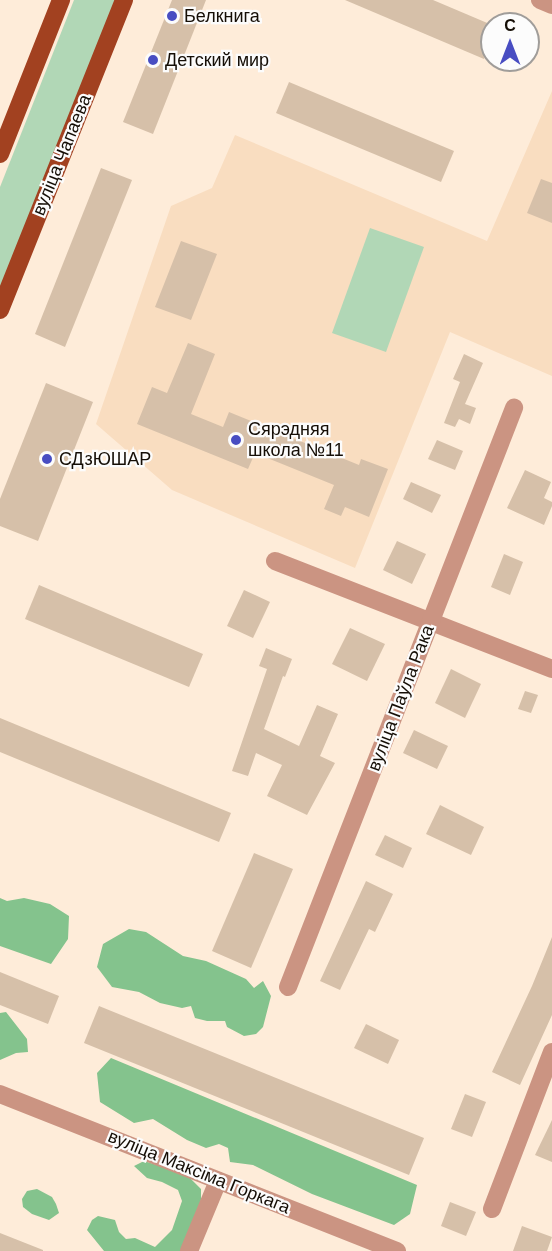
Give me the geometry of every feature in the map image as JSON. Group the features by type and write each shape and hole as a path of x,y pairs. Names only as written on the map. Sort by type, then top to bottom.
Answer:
{"main road":[{"path":"0,154 61,0"},
{"name":"вуліца Чапаева","path":"0,310 124,0"}],"street":[{"path":"540,0 552,5"},
{"name":"вуліца Паўла Рака","path":"288,987 514,408"},
{"path":"274,561 431,620 552,669"},
{"path":"492,1209 552,1052"},
{"name":"вуліца Максіма Горкага","path":"0,1094 397,1251"},
{"path":"189,1251 219,1181"}],"shaded area":[{"path":"552,91 552,376 450,332 355,568 172,490 96,424 171,206 212,188 235,135 487,241"}],"green space":[{"path":"74,0 117,0 0,292 0,187"},
{"path":"370,228 424,247 386,352 332,333"},
{"path":"0,898 7,901 24,898 50,904 69,916 68,939 51,964 0,946"},
{"path":"129,929 146,932 183,956 206,961 246,979 254,988 263,981 271,996 263,1027 256,1034 244,1036 227,1027 225,1021 195,1018 191,1006 182,1008 160,1003 139,992 112,987 97,967 103,944"},
{"path":"6,1012 27,1039 28,1052 16,1053 0,1060 0,1013"},
{"path":"111,1058 417,1185 410,1214 394,1225 312,1194 253,1165 230,1162 228,1148 219,1144 206,1148 187,1140 153,1119 134,1123 100,1102 97,1073"},
{"path":"144,1161 186,1174 201,1189 201,1200 181,1251 104,1251 87,1230 92,1220 98,1216 115,1220 119,1232 126,1239 135,1238 155,1247 172,1230 182,1201 178,1190 147,1178 134,1166"},
{"path":"37,1189 52,1197 56,1204 59,1213 49,1220 32,1214 23,1207 22,1199 27,1191"}],"building":[{"path":"172,0 206,0 153,134 123,122"},
{"path":"345,0 433,0 480,20 480,57"},
{"path":"289,82 454,151 441,182 276,113"},
{"path":"101,168 132,180 65,347 35,334"},
{"path":"541,179 552,183 552,223 527,213"},
{"path":"181,241 217,254 191,320 155,307"},
{"name":"Сярэдняя школа №11","path":"188,343 215,354 191,414 223,427 229,412 359,465 361,459 388,469 369,517 345,507 341,516 324,509 334,485 255,453 248,469 137,424 152,387 167,393"},
{"path":"464,354 483,363 465,404 476,408 470,424 459,419 455,427 444,423 460,382 453,379"},
{"path":"46,383 93,402 38,541 0,526 0,499"},
{"path":"437,440 463,451 455,470 428,459"},
{"path":"525,470 551,482 544,498 552,502 552,506 544,525 507,508"},
{"path":"411,482 441,495 432,513 403,499"},
{"path":"397,541 426,554 412,584 383,570"},
{"path":"504,554 523,562 510,595 491,587"},
{"path":"39,585 203,654 189,687 25,619"},
{"path":"244,590 270,602 253,638 227,626"},
{"path":"350,628 385,644 367,681 332,664"},
{"path":"266,648 292,659 285,677 283,676 264,729 299,746 317,705 338,714 320,756 335,763 307,815 267,796 282,765 256,753 248,776 232,771 267,669 259,666"},
{"path":"451,669 481,684 465,718 435,703"},
{"path":"525,691 538,695 531,713 518,709"},
{"path":"0,718 231,813 219,842 0,752"},
{"path":"414,730 448,746 437,769 403,753"},
{"path":"440,805 484,827 471,855 426,834"},
{"path":"385,835 412,848 403,868 375,855"},
{"path":"254,853 293,869 251,968 212,951"},
{"path":"366,881 393,894 375,932 369,929 340,990 320,981"},
{"path":"552,937 552,1015 520,1085 492,1072"},
{"path":"0,972 59,996 48,1024 0,1005"},
{"path":"99,1006 424,1138 409,1175 84,1043"},
{"path":"366,1024 399,1040 388,1064 354,1048"},
{"path":"465,1094 486,1102 472,1137 451,1129"},
{"path":"552,1120 552,1162 535,1155"},
{"path":"450,1202 476,1212 466,1236 441,1226"},
{"path":"522,1226 552,1237 547,1251 513,1251"},
{"path":"0,1233 43,1250 43,1251 0,1251"}],"place":[{"name":"Белкнига","path":"172,16"},
{"name":"Детский мир","path":"153,60"},
{"name":"Сярэдняя школа №11","path":"236,440"},
{"name":"СДзЮШАР","path":"47,459"}]}
